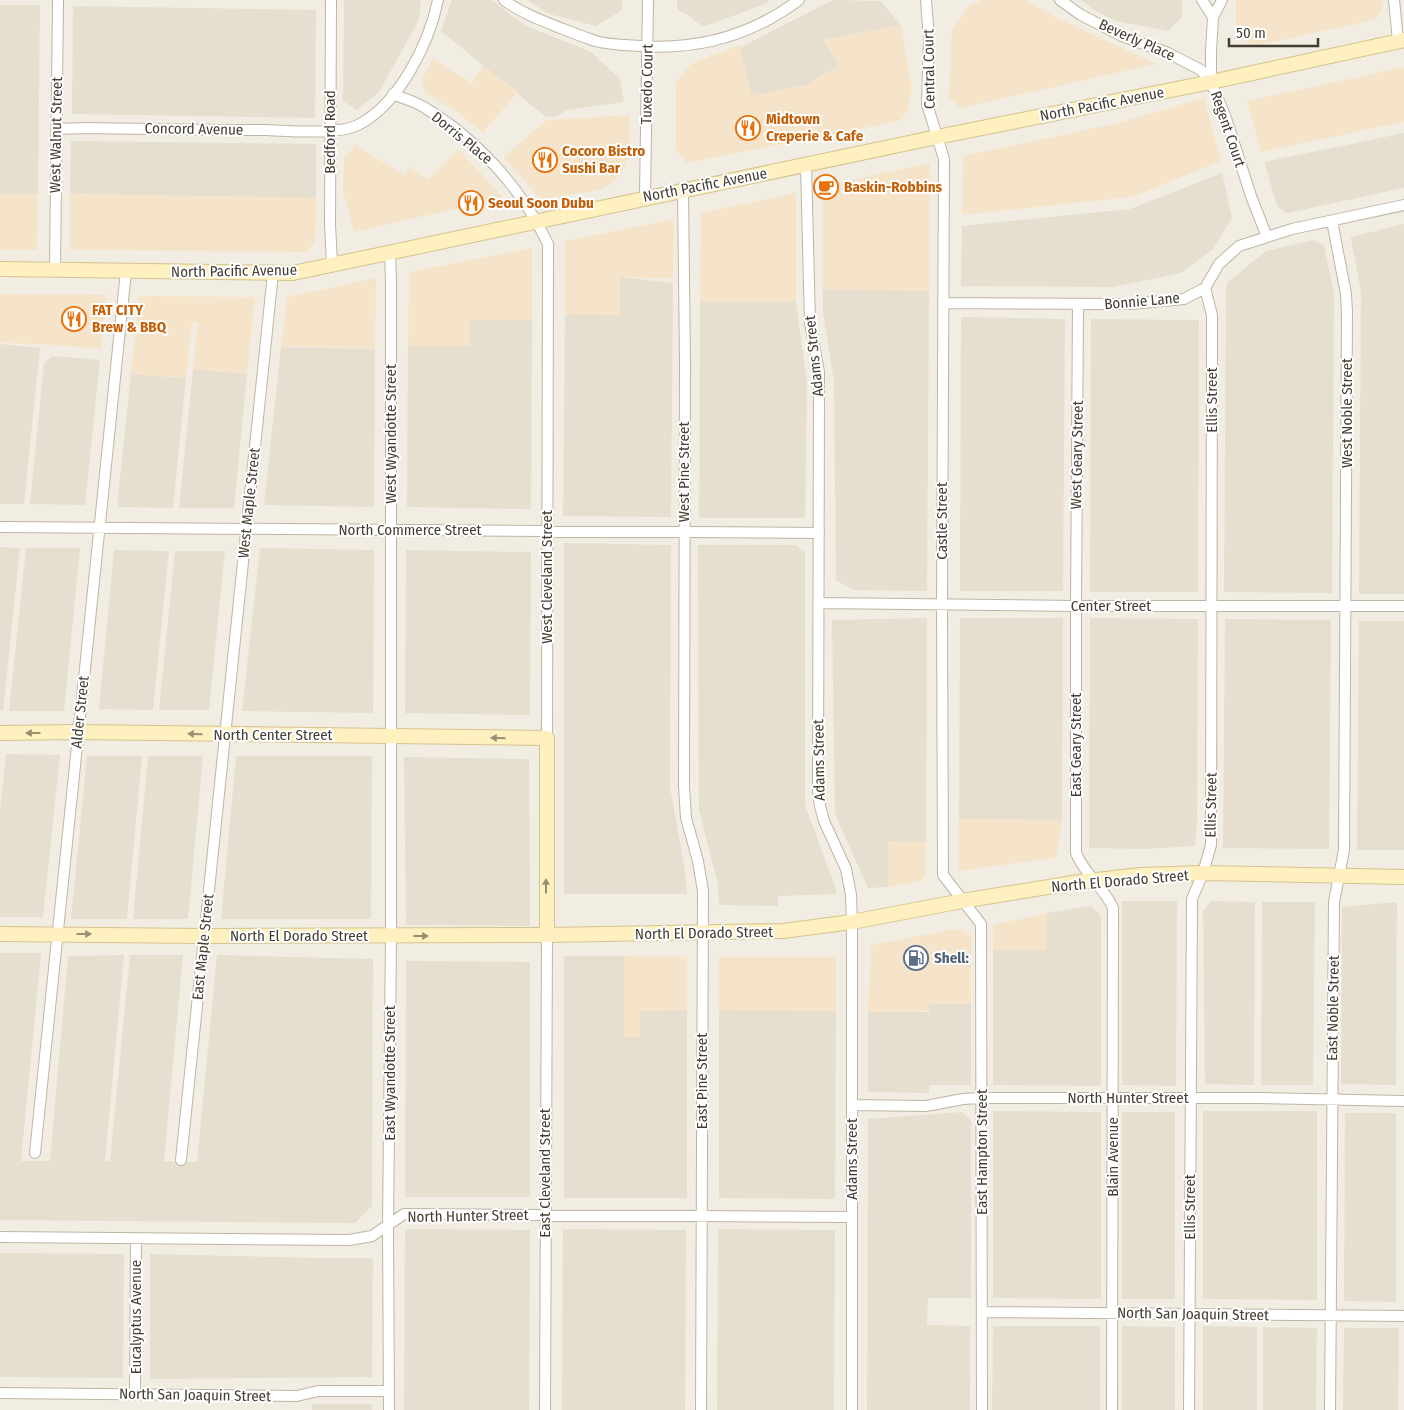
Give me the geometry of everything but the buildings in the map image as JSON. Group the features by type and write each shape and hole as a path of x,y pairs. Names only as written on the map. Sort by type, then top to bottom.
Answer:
{"main road":[{"name":"North Pacific Avenue","path":"0,269 293,272 538,222 645,197 1212,82 1401,40"},
{"name":"North Center Street","path":"0,733 78,732 546,738"},
{"name":"West Cleveland Street","path":"546,738 547,935"},
{"name":"North El Dorado Street","path":"0,934 391,936 783,931 852,922 962,901 1092,880 1141,875 1203,873 1404,877"}],"street":[{"name":"West Walnut Street","path":"55,269 58,0"},
{"name":"Bedford Road","path":"331,0 330,224 332,264"},
{"name":"Concord Avenue","path":"56,129 306,131 331,130 357,125 384,105 418,58 432,23 438,0"},
{"path":"504,0 521,11 543,21 596,41 616,45 647,47 682,46 714,41 740,33 768,20 799,0"},
{"name":"Tuxedo Court","path":"645,197 648,0"},
{"name":"Central Court","path":"926,0 929,39 927,104 937,137"},
{"name":"Beverly Place","path":"1060,0 1081,15 1122,36 1168,53 1201,70 1212,82"},
{"path":"1202,0 1213,17"},
{"name":"Regent Court","path":"1222,0 1213,17 1212,82 1267,237"},
{"path":"1394,0 1401,40"},
{"name":"Dorris Place","path":"393,94 421,105 456,130 489,158 514,187 538,222"},
{"name":"Castle Street","path":"937,137 944,159 943,875 962,901"},
{"name":"Adams Street","path":"806,165 810,323 819,372 820,390 818,791 824,821 846,869 850,886 852,922 852,1410"},
{"name":"West Pine Street","path":"683,190 684,754"},
{"path":"1205,288 1219,264 1239,246 1292,228 1404,206"},
{"name":"West Noble Street","path":"1332,221 1347,304 1346,606"},
{"name":"West Cleveland Street","path":"538,222 548,244 546,738"},
{"name":"West Wyandotte Street","path":"390,252 392,282 390,736"},
{"name":"Alder Street","path":"35,1153 126,271"},
{"name":"West Maple Street","path":"226,734 273,273"},
{"name":"Bonnie Lane","path":"943,303 1078,304 1156,302 1184,298 1205,288"},
{"name":"Ellis Street","path":"1189,1410 1192,899 1203,873 1211,845 1212,315 1205,288"},
{"name":"West Geary Street","path":"1076,606 1078,304"},
{"name":"North Commerce Street","path":"0,527 819,533"},
{"name":"Center Street","path":"819,603 1076,606 1404,606"},
{"name":"East Geary Street","path":"1076,606 1076,853 1080,864 1092,880"},
{"name":"East Noble Street","path":"1330,1410 1334,902 1344,850 1346,606"},
{"name":"East Maple Street","path":"181,1160 226,734"},
{"name":"East Wyandotte Street","path":"389,1410 390,736"},
{"name":"East Pine Street","path":"684,754 686,818 698,861 702,891 701,1410"},
{"name":"Blain Avenue","path":"1092,880 1109,899 1113,908 1112,1410"},
{"name":"East Hampton Street","path":"962,901 981,924 982,1410"},
{"name":"East Cleveland Street","path":"545,1410 547,935"},
{"name":"North Hunter Street","path":"852,1105 926,1106 981,1098 1404,1100"},
{"name":"North Hunter Street","path":"0,1237 349,1240 368,1238 404,1214 852,1217"},
{"name":"Eucalyptus Avenue","path":"136,1239 136,1394"},
{"name":"North San Joaquin Street","path":"982,1312 1404,1316"},
{"name":"North San Joaquin Street","path":"0,1393 297,1396 318,1391 389,1391"}],"shaded area":[{"path":"344,0 421,0 419,20 379,92 357,110 343,101"},
{"path":"452,0 491,0 526,26 591,52 620,79 624,102 567,110 557,116 546,117 441,31"},
{"path":"527,0 622,0 622,10 596,26 549,14"},
{"path":"677,0 770,0 765,4 703,27 686,14 677,10"},
{"path":"833,0 880,1 901,25 825,40 839,66 806,85 749,97 739,48"},
{"path":"982,0 1027,0 1051,15 1156,64 960,108 949,97 951,38 953,29 969,6"},
{"path":"1081,0 1182,0 1182,17 1168,31 1116,21 1094,10"},
{"path":"1236,0 1382,0 1383,10 1374,20 1258,45 1241,40 1236,27"},
{"path":"0,5 40,5 38,194 0,194"},
{"path":"73,6 316,10 315,118 72,114"},
{"path":"901,25 912,88 907,112 900,121 687,163 676,151 676,82 691,64 739,45 752,96 806,85 839,66 824,40"},
{"path":"433,59 472,83 483,66 518,92 483,133 457,112 426,93 421,81"},
{"path":"1404,67 1404,122 1261,152 1247,101"},
{"path":"1204,98 1221,161 1132,197 962,215 963,156 1114,124"},
{"path":"630,115 630,154 624,169 614,182 600,190 541,200 504,157 546,120"},
{"path":"1404,133 1404,188 1287,213 1277,206 1264,162"},
{"path":"71,141 316,144 316,198 70,194"},
{"path":"355,145 404,175 410,167 428,180 459,149 503,198 354,232 343,191 344,159"},
{"path":"930,163 929,291 823,289 822,186"},
{"path":"1222,173 1232,218 1213,249 1181,273 1113,287 961,286 962,226 1130,209"},
{"path":"796,193 796,302 700,302 701,213"},
{"path":"0,194 38,194 37,250 0,250"},
{"path":"70,194 316,198 315,242 307,252 70,250"},
{"path":"674,219 673,279 620,277 620,315 565,314 565,241"},
{"path":"1404,224 1404,594 1359,594 1361,291 1351,237"},
{"path":"1314,240 1324,246 1334,292 1332,593 1224,592 1226,287 1228,282 1266,251"},
{"path":"532,248 532,320 470,320 470,346 408,346 409,272"},
{"path":"620,277 673,283 671,517 563,516 565,314 620,315"},
{"path":"376,278 375,349 281,347 287,297"},
{"path":"823,289 929,291 927,591 853,590 836,580 834,382 823,312"},
{"path":"0,294 106,295 101,349 0,343"},
{"path":"139,296 255,297 247,374 193,369 198,323 192,322 186,378 131,374"},
{"path":"700,302 796,302 807,382 805,518 699,518"},
{"path":"961,317 1065,319 1063,591 960,591"},
{"path":"1091,319 1199,320 1198,592 1090,592"},
{"path":"470,320 532,320 531,509 407,507 408,346 470,346"},
{"path":"0,344 40,348 24,504 0,504"},
{"path":"281,347 375,349 374,507 264,505"},
{"path":"53,356 100,360 85,505 30,504 44,363"},
{"path":"193,369 247,374 234,508 179,508"},
{"path":"131,374 186,378 173,508 117,507"},
{"path":"564,543 671,545 670,787 685,871 687,894 564,894"},
{"path":"698,545 796,545 805,552 805,805 837,894 778,896 778,906 719,905 718,885 699,810"},
{"path":"0,547 20,548 3,711 0,710"},
{"path":"26,548 80,548 64,711 9,711"},
{"path":"260,548 374,550 373,713 242,711"},
{"path":"114,550 169,551 153,710 99,709"},
{"path":"406,550 531,552 530,715 405,713"},
{"path":"175,551 225,551 209,710 159,710"},
{"path":"927,618 926,842 888,842 888,887 868,888 835,814 832,620"},
{"path":"960,618 1063,618 1062,820 959,819"},
{"path":"1090,618 1198,619 1197,821 1195,846 1143,849 1089,848"},
{"path":"1225,619 1331,620 1329,849 1223,848"},
{"path":"1359,621 1404,621 1404,850 1357,850"},
{"path":"6,754 60,755 43,917 0,917 0,811"},
{"path":"87,756 142,756 127,919 71,919"},
{"path":"148,756 203,756 188,919 133,919"},
{"path":"236,756 372,756 371,919 221,919"},
{"path":"404,757 529,759 530,926 406,925"},
{"path":"959,819 1062,820 1056,858 959,871"},
{"path":"888,841 926,842 926,872 920,881 888,887"},
{"path":"1122,901 1177,901 1176,1086 1122,1085"},
{"path":"1211,901 1255,902 1254,1085 1205,1084 1203,911"},
{"path":"1262,902 1315,902 1313,1085 1261,1085"},
{"path":"1397,902 1396,1085 1341,1084 1342,907"},
{"path":"1091,906 1101,916 1101,1086 993,1085 993,950 1047,950 1047,913"},
{"path":"1047,913 1047,950 993,950 993,925"},
{"path":"961,928 971,937 971,1004 929,1004 929,1011 868,1012 871,945"},
{"path":"0,953 41,953 21,1161 50,1161 68,956 124,955 105,1161 110,1161 130,955 183,955 164,1161 197,1162 217,955 373,959 372,1206 355,1223 0,1220"},
{"path":"564,956 624,956 624,1037 640,1011 687,1010 687,1198 564,1198"},
{"path":"624,956 687,957 687,1010 640,1011 640,1037 624,1037"},
{"path":"719,957 836,957 836,1011 719,1010"},
{"path":"406,961 530,962 530,1197 405,1197"},
{"path":"929,1003 971,1004 971,1085 929,1085 929,1093 868,1092 868,1012 929,1012"},
{"path":"719,1010 836,1011 835,1199 719,1198"},
{"path":"993,1111 1101,1112 1101,1299 993,1298"},
{"path":"1203,1111 1317,1111 1317,1300 1203,1299"},
{"path":"962,1112 971,1120 971,1298 928,1298 927,1325 970,1326 970,1410 867,1410 868,1119"},
{"path":"1122,1112 1175,1112 1175,1299 1122,1299"},
{"path":"1345,1113 1396,1113 1396,1302 1344,1301"},
{"path":"405,1229 530,1230 529,1410 404,1410"},
{"path":"563,1229 686,1230 685,1410 562,1410"},
{"path":"718,1229 835,1230 834,1410 717,1410"},
{"path":"0,1253 124,1254 123,1378 0,1377"},
{"path":"150,1254 373,1258 372,1377 150,1379"},
{"path":"993,1326 1100,1326 1100,1410 992,1410"},
{"path":"1122,1326 1175,1327 1175,1410 1122,1410"},
{"path":"1203,1326 1257,1327 1257,1410 1203,1410"},
{"path":"1263,1327 1317,1328 1316,1410 1263,1410"},
{"path":"1344,1328 1399,1328 1398,1410 1343,1410"},
{"path":"312,1404 372,1404 372,1410 312,1410"}],"place":[{"name":"Midtown Creperie & Cafe","path":"748,128"},
{"name":"Cocoro Bistro Sushi Bar","path":"545,160"},
{"name":"Baskin-Robbins","path":"826,187"},
{"name":"Seoul Soon Dubu","path":"471,203"},
{"name":"FAT CITY Brew & BBQ","path":"74,319"},
{"name":"Shell:","path":"916,958"}]}
